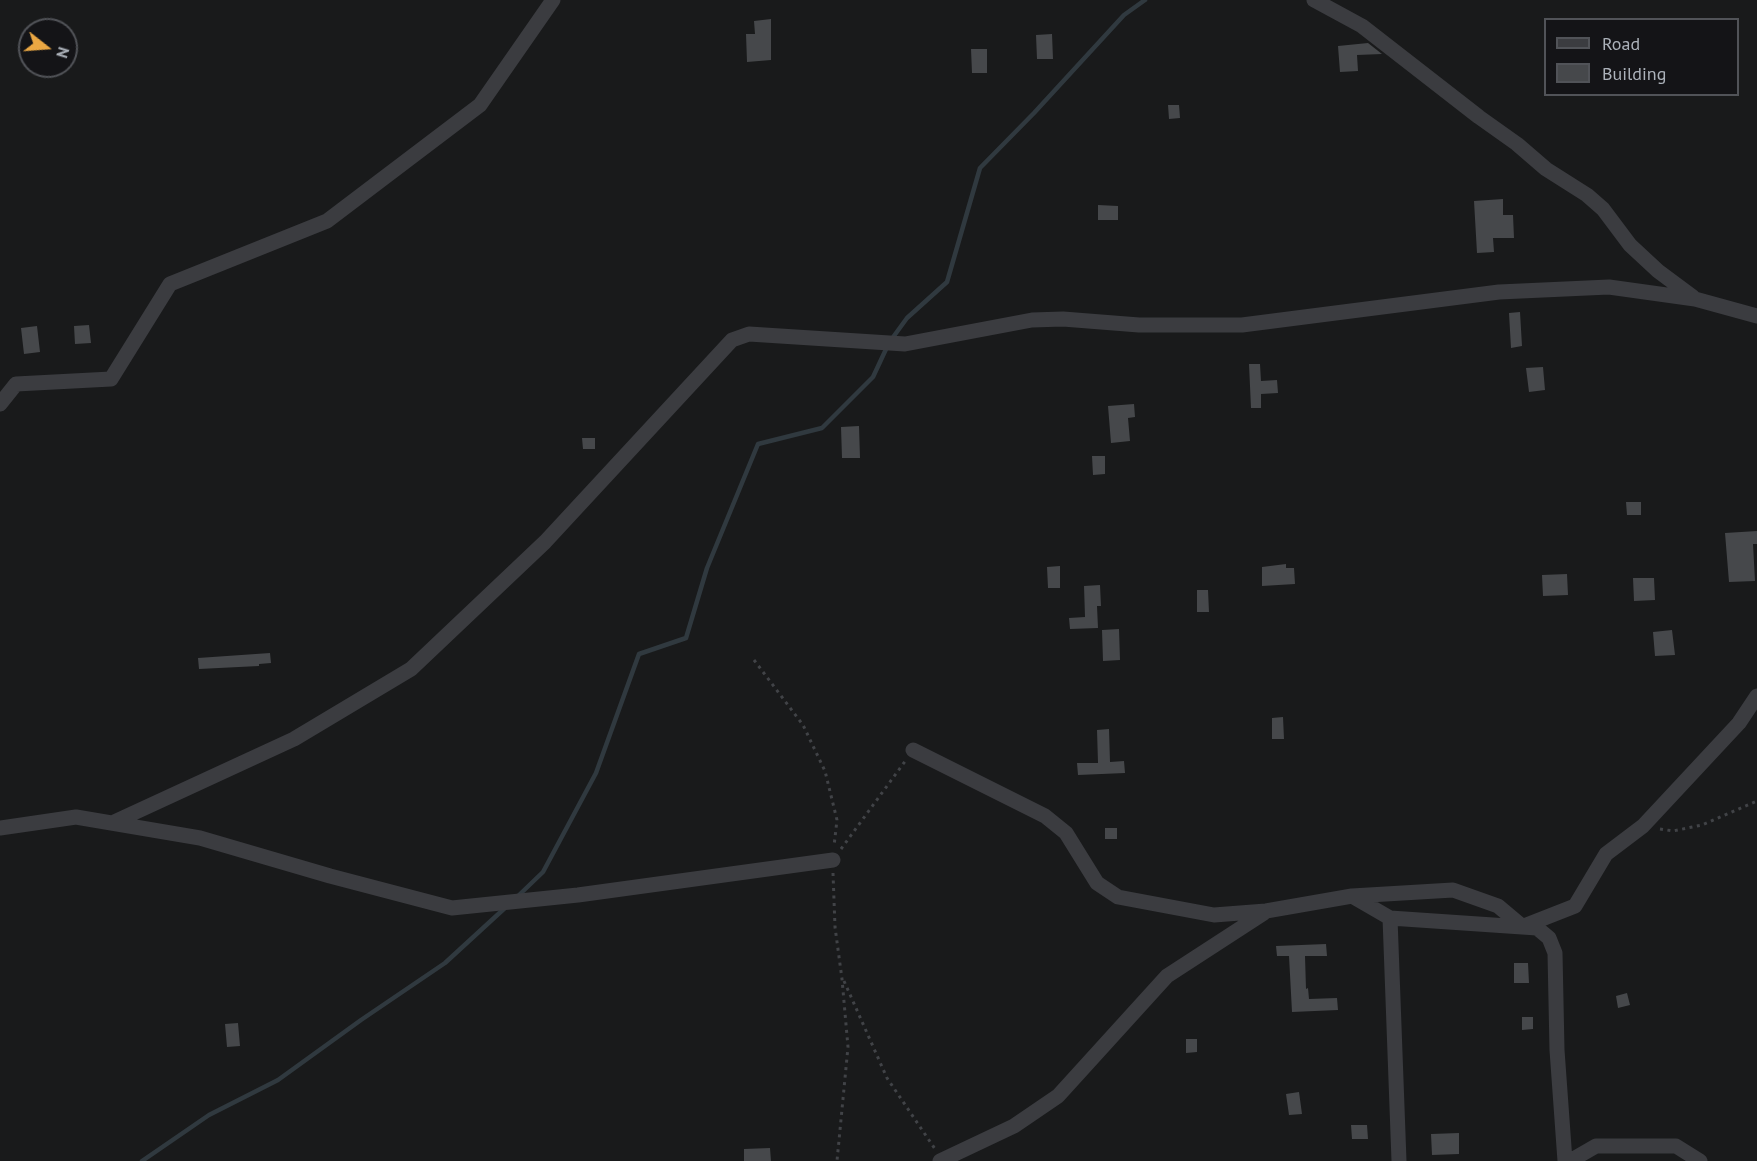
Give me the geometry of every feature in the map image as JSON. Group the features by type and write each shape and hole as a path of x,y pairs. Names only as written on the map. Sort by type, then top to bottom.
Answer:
{"street":[{"path":"0,404 15,384 111,379 170,284 327,221 480,105 553,0"},
{"path":"1314,0 1362,26 1479,117 1518,144 1546,169 1587,195 1603,208 1630,245 1658,271 1695,299"},
{"path":"112,823 294,739 411,669 544,542 732,340 749,334 905,344 1032,320 1063,319 1139,325 1242,325 1499,292 1609,286 1695,299 1757,316"},
{"path":"1523,927 1575,906 1606,854 1643,826 1739,723 1757,696"},
{"path":"913,750 1045,816 1066,833 1096,883 1118,897 1214,915 1266,911 1352,896 1453,890 1498,906 1523,927"},
{"path":"0,828 76,817 200,838 330,876 452,908 578,895 833,860"},
{"path":"1352,896 1390,918 1537,928 1549,938 1555,953 1557,1050 1565,1161"},
{"path":"942,1161 1014,1126 1058,1096 1167,976 1266,911"},
{"path":"1390,918 1399,1161"},
{"path":"1570,1161 1596,1146 1676,1146 1700,1161"}],"path":[{"path":"754,660 803,725 825,771 837,820 833,860 835,927 848,1047 837,1161"},
{"path":"833,860 913,750"},
{"path":"1643,826 1673,831 1702,825 1757,801"},
{"path":"842,979 887,1078 942,1161"}],"building":[{"path":"771,19 771,60 747,62 746,34 755,34 754,21"},
{"path":"1052,34 1053,59 1037,59 1036,35"},
{"path":"1368,43 1382,54 1357,55 1358,71 1340,72 1338,46"},
{"path":"971,49 987,49 987,73 972,73"},
{"path":"1168,105 1179,105 1180,118 1169,119"},
{"path":"1503,199 1503,215 1513,215 1514,238 1493,238 1494,252 1477,253 1474,201"},
{"path":"1098,205 1118,206 1118,220 1098,220"},
{"path":"1520,312 1522,346 1511,348 1509,313"},
{"path":"89,325 91,343 75,344 74,326"},
{"path":"37,326 40,352 24,354 21,328"},
{"path":"1249,364 1260,364 1261,381 1277,380 1278,393 1261,394 1261,408 1251,408"},
{"path":"1543,367 1545,390 1529,392 1526,368"},
{"path":"1134,404 1135,417 1128,418 1130,441 1111,443 1108,406"},
{"path":"859,426 860,458 842,458 841,427"},
{"path":"582,438 595,438 595,449 583,449"},
{"path":"1092,456 1105,456 1105,474 1093,475"},
{"path":"1626,502 1641,502 1641,515 1627,515"},
{"path":"1757,531 1757,544 1753,544 1755,581 1729,582 1725,533"},
{"path":"1286,564 1286,568 1294,568 1295,584 1262,586 1262,567"},
{"path":"1060,566 1060,588 1048,588 1047,567"},
{"path":"1567,574 1568,595 1543,596 1542,575"},
{"path":"1633,578 1654,578 1655,600 1634,601"},
{"path":"1100,585 1101,606 1097,606 1098,628 1070,629 1069,618 1085,617 1084,586"},
{"path":"1197,590 1208,590 1209,612 1197,612"},
{"path":"1119,629 1120,660 1103,661 1102,630"},
{"path":"1672,630 1675,655 1655,656 1653,632"},
{"path":"270,653 271,663 259,664 259,666 199,669 198,658"},
{"path":"1283,717 1284,739 1272,739 1272,718"},
{"path":"1109,729 1110,762 1124,761 1125,773 1078,775 1077,763 1098,763 1097,730"},
{"path":"1105,828 1117,828 1117,839 1105,839"},
{"path":"1326,944 1327,956 1305,956 1306,989 1308,988 1309,999 1337,998 1338,1010 1292,1012 1289,956 1277,956 1276,946"},
{"path":"1514,963 1528,963 1529,983 1514,983"},
{"path":"1627,993 1630,1005 1618,1008 1616,996"},
{"path":"1522,1017 1533,1017 1533,1029 1522,1030"},
{"path":"238,1023 240,1046 227,1047 225,1024"},
{"path":"1186,1039 1197,1039 1197,1052 1186,1053"},
{"path":"1299,1092 1302,1114 1289,1115 1286,1094"},
{"path":"1351,1125 1367,1125 1368,1139 1352,1139"},
{"path":"1459,1133 1459,1154 1432,1155 1431,1134"},
{"path":"770,1148 771,1161 744,1161 744,1149"}],"waterway":[{"path":"891,340 907,318 947,282 980,168 1124,15 1145,0"},
{"path":"517,897 543,872 596,773 639,654 686,638 707,568 758,444 822,428 873,377 887,347"},
{"path":"142,1161 209,1115 278,1080 445,963 506,907"}]}
